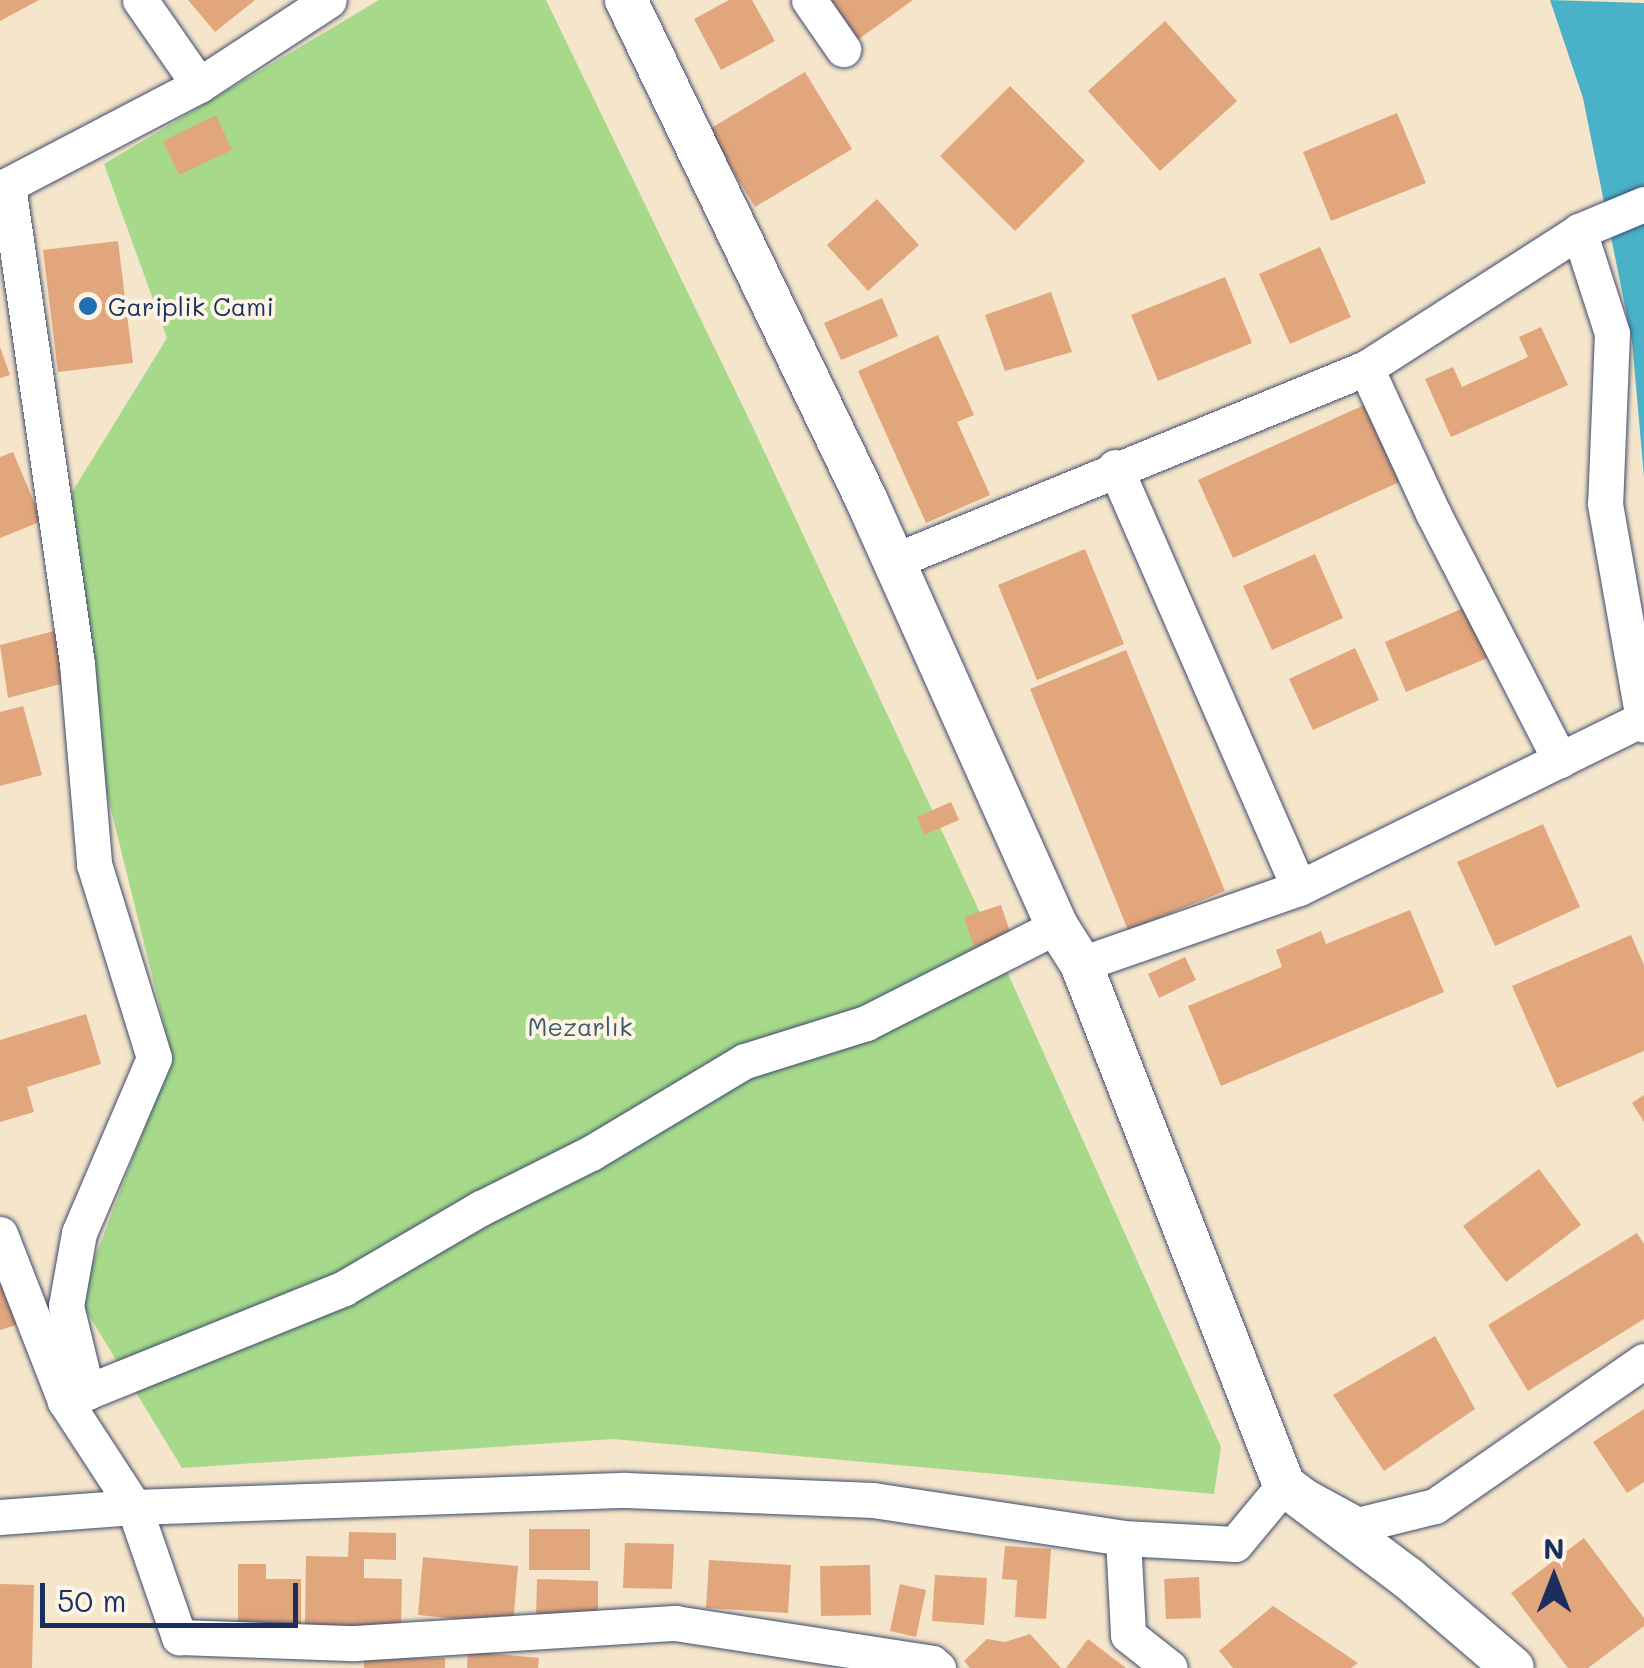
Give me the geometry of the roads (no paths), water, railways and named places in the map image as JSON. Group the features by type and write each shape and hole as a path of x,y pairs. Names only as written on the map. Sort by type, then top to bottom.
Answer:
{"main road":[{"path":"626,0 894,560 1057,926 1081,964 1284,1485 1408,1578 1513,1668"}],"street":[{"path":"140,0 199,85"},
{"path":"76,1396 66,1306 79,1233 154,1058 94,864 77,664 4,187 199,85 329,0"},
{"path":"809,0 842,50"},
{"path":"894,560 1366,368 1579,232 1644,204"},
{"path":"1081,964 1299,888 1643,722 1605,504 1612,333 1579,232"},
{"path":"1366,368 1433,513 1560,760"},
{"path":"1115,467 1299,888"},
{"path":"76,1396 344,1288 481,1208 591,1153 745,1061 866,1023 1057,926"},
{"path":"0,1234 76,1396 134,1507 179,1637 356,1643 674,1624 932,1663 938,1668"},
{"path":"0,1517 134,1507 626,1490 873,1500 1122,1538 1235,1544 1284,1485 1358,1525 1436,1506 1644,1360"},
{"path":"1122,1538 1128,1635 1170,1668"}],"water":[{"path":"1550,0 1644,3 1644,477 1632,341 1583,98"}],"place":[{"name":"Gariplik Cami","path":"88,306"}],"park label":[{"name":"Mezarlık","path":"580,1026"}]}
